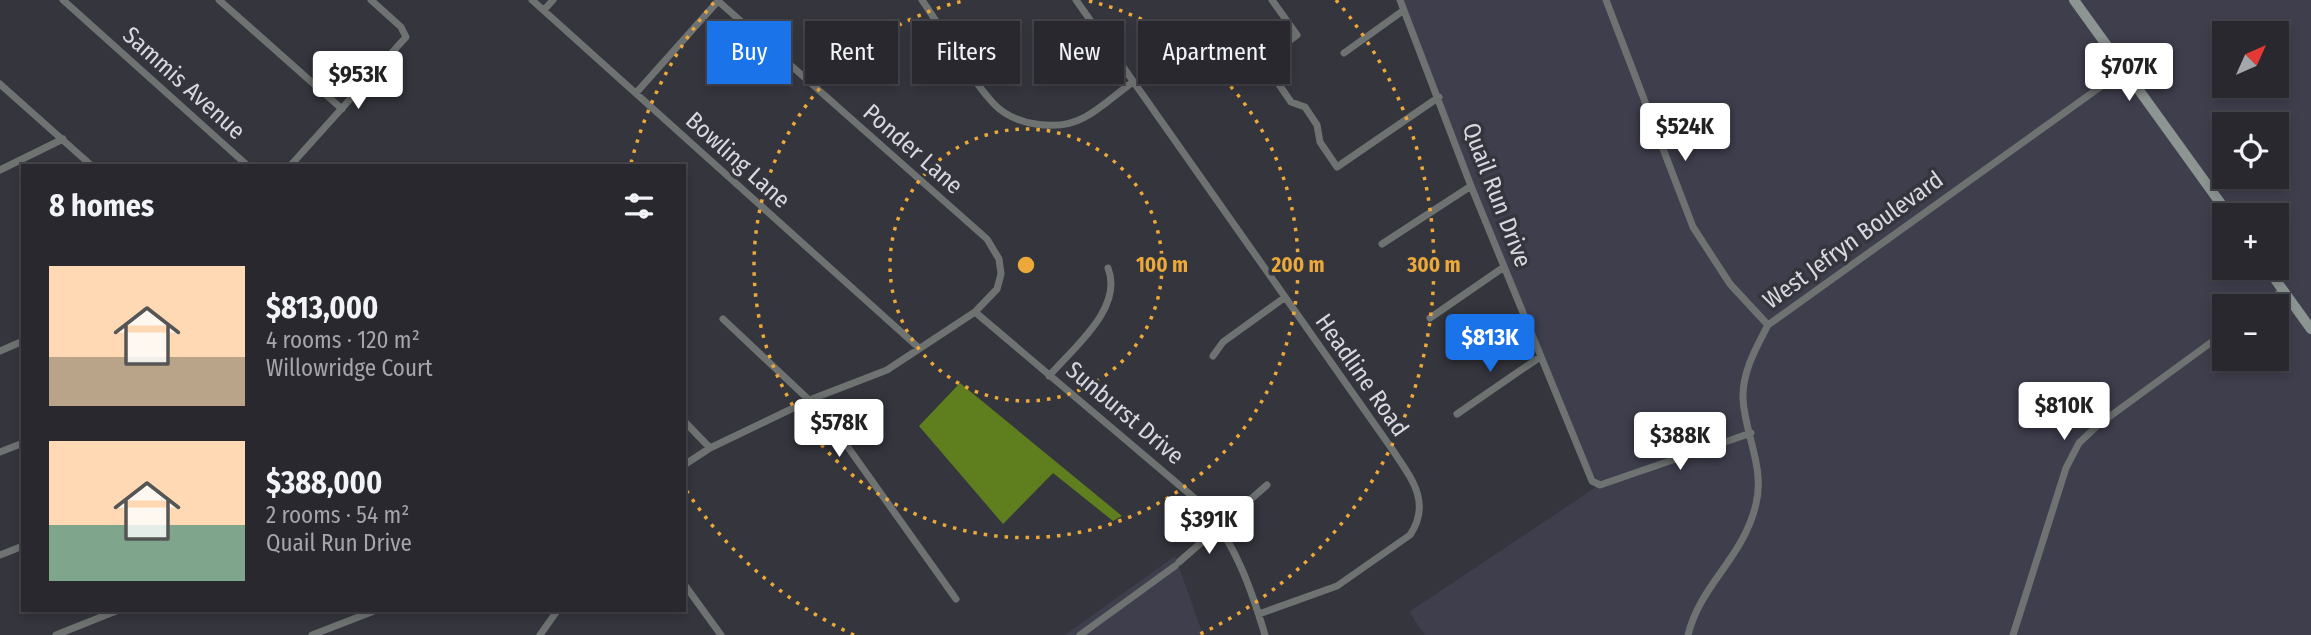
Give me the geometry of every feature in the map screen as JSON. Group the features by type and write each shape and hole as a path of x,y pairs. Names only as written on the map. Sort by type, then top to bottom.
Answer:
{"street":[{"name":"Sammis Avenue","path":"63,0 246,164"},
{"path":"219,0 342,108"},
{"path":"292,164 405,37 401,27 371,0"},
{"name":"Bowling Lane","path":"532,0 919,348"},
{"path":"544,10 553,0"},
{"path":"922,0 995,105 1016,118 1043,125 1067,124 1085,117 1133,82"},
{"name":"Headline Road","path":"1076,0 1398,458 1416,485 1421,501 1418,523 1410,535 1337,586 1259,614"},
{"path":"1272,0 1297,35 1263,61 1291,102 1305,107 1317,125 1320,142 1337,167 1439,97"},
{"name":"Quail Run Drive","path":"1400,0 1471,186 1592,481 1600,485 1751,433"},
{"path":"1606,0 1693,227 1730,284 1768,325"},
{"path":"2074,0 2220,203"},
{"path":"636,93 719,1"},
{"name":"Ponder Lane","path":"686,464 710,448 812,400 887,370 975,312 997,289 1000,274 999,259 987,239 719,1"},
{"path":"1344,53 1404,10"},
{"name":"West Jefryn Boulevard","path":"1688,635 1693,614 1708,589 1741,547 1756,503 1759,484 1743,401 1744,380 1768,325 2124,70"},
{"path":"0,84 90,164"},
{"path":"0,170 63,139"},
{"path":"1382,244 1471,186"},
{"path":"1430,318 1504,267"},
{"path":"1049,376 1111,298 1113,282 1108,268"},
{"path":"2276,280 2311,329"},
{"path":"2278,294 2283,290"},
{"path":"1213,356 1223,342 1284,298"},
{"name":"Sunburst Drive","path":"975,312 1182,486 1221,527 1244,570 1265,635"},
{"path":"723,319 812,400 957,599"},
{"path":"0,351 21,342"},
{"path":"2014,635 2066,468 2079,443 2109,416 2212,342"},
{"path":"1457,414 1540,357"},
{"path":"686,423 710,448"},
{"path":"0,452 21,444"},
{"path":"1080,635 1177,564 1267,485"},
{"path":"0,555 21,547"},
{"path":"686,587 721,635"},
{"path":"56,635 114,612"},
{"path":"312,635 370,612"},
{"path":"541,635 556,612"}],"shaded area":[{"path":"1400,0 2311,0 2311,635 1425,635 1409,612 1599,485 1592,481"},
{"path":"1175,556 1203,635 1065,635"}],"green space":[{"path":"960,383 1122,516 1113,521 1053,473 1003,524 919,426"}]}
